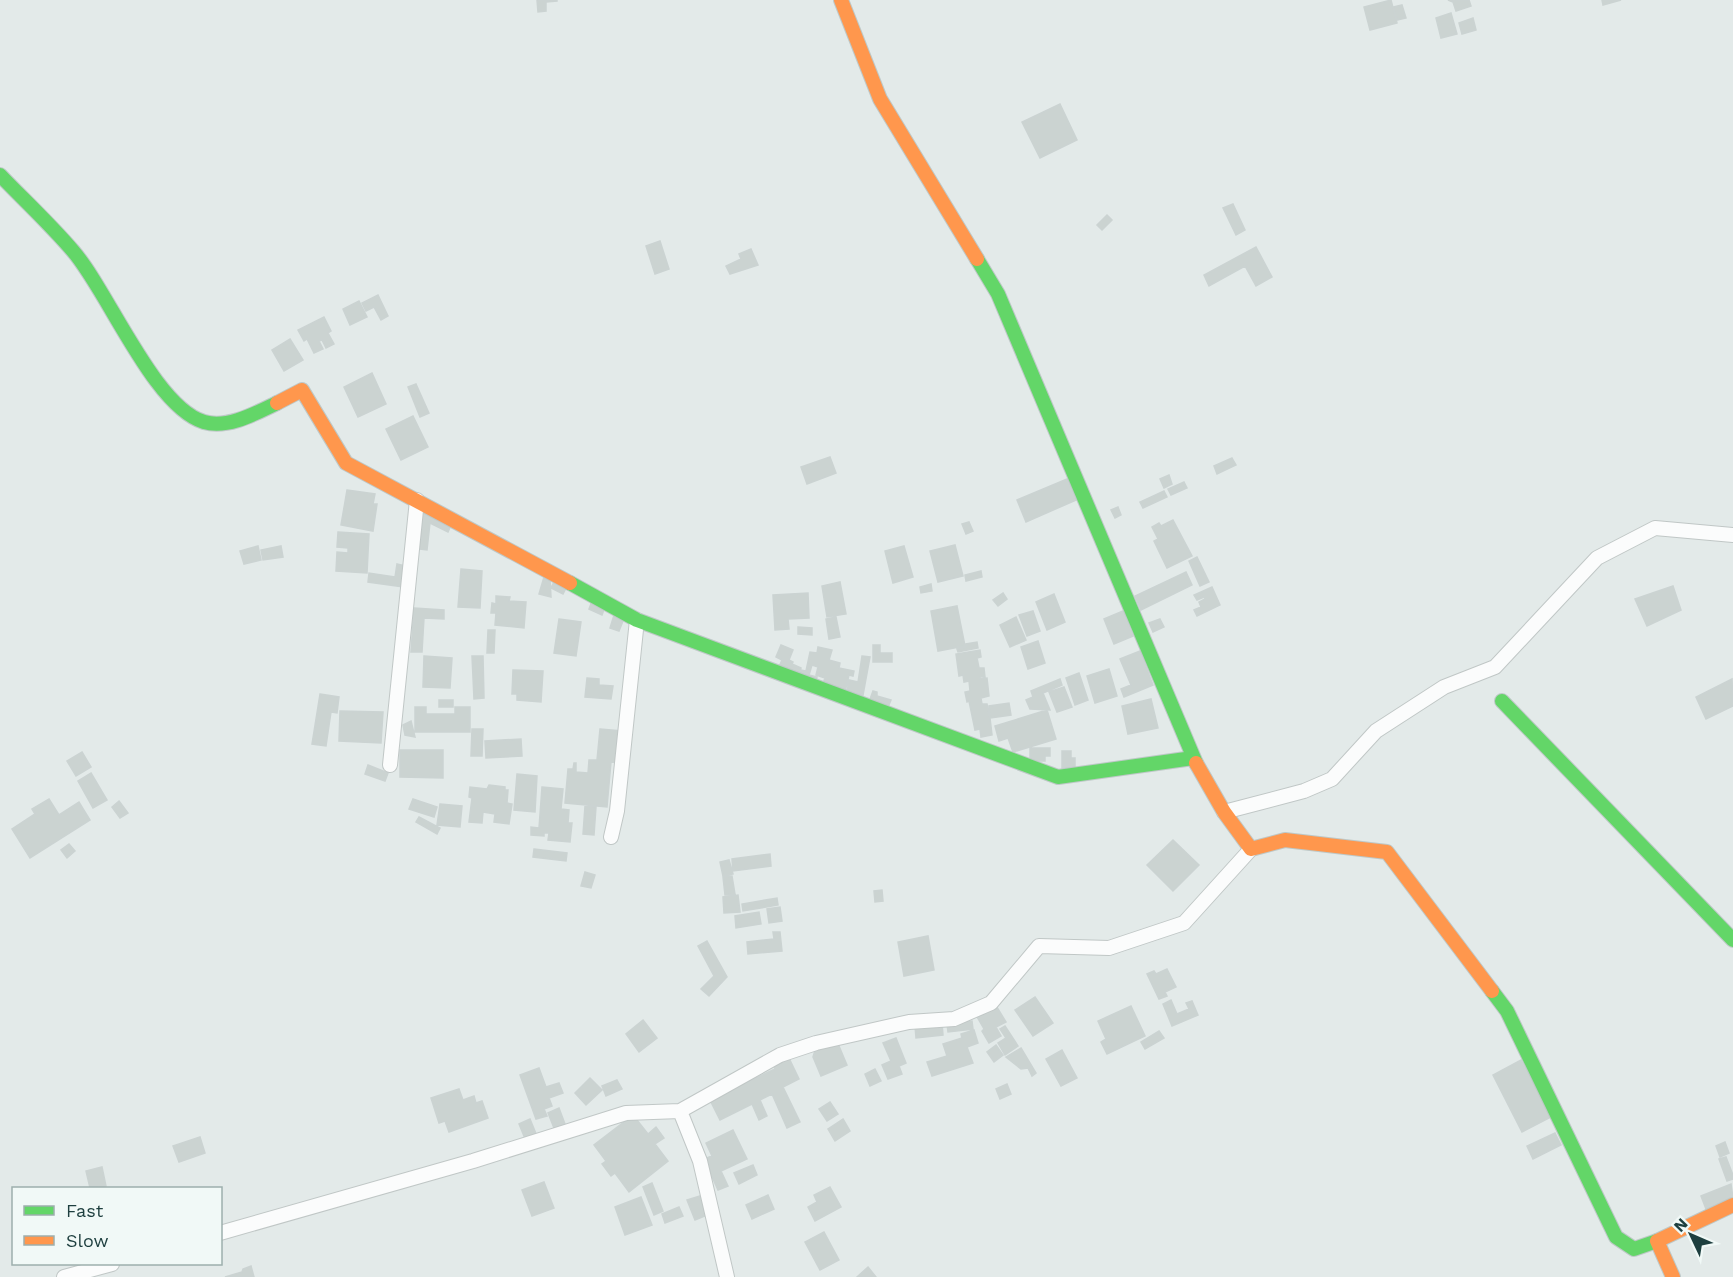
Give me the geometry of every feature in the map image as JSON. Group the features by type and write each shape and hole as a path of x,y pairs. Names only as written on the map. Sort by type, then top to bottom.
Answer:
{"street":[{"path":"841,0 880,99 998,294 1193,758 1224,812 1251,849"},
{"path":"0,175 74,252 162,390 180,409 207,423 229,423 302,390 346,463 637,620 1058,777 1193,758"},
{"path":"390,765 417,500"},
{"path":"1224,812 1304,791 1332,779 1376,731 1444,687 1495,667 1597,558 1655,528 1733,535"},
{"path":"611,837 617,811 637,620"},
{"path":"1502,701 1733,940"},
{"path":"222,1232 473,1161 626,1113 681,1111 780,1055 816,1043 909,1022 954,1019 991,1003 1039,946 1108,948 1184,923 1251,849 1285,840 1387,852 1507,1011 1616,1237 1634,1249 1657,1241 1733,1205"},
{"path":"681,1111 700,1161 727,1277"},
{"path":"1657,1241 1673,1277"},
{"path":"64,1277 105,1265"}],"building":[{"path":"537,0 557,1 546,2 546,11 538,12"},
{"path":"1391,0 1397,23 1370,30 1364,7"},
{"path":"1448,0 1469,0 1471,6 1456,11 1453,2"},
{"path":"1602,0 1621,0 1603,5"},
{"path":"1402,5 1406,18 1397,20 1393,7"},
{"path":"1451,13 1457,34 1441,38 1436,18"},
{"path":"1473,18 1476,30 1462,34 1459,23"},
{"path":"1060,104 1077,140 1040,158 1022,122"},
{"path":"1233,204 1245,230 1236,235 1223,208"},
{"path":"1107,215 1112,220 1102,230 1097,225"},
{"path":"660,241 669,269 655,274 646,246"},
{"path":"1256,247 1272,277 1256,286 1245,266 1209,286 1204,275"},
{"path":"751,249 758,265 730,274 726,266 741,259 739,254"},
{"path":"378,295 388,316 381,320 374,307 366,311 362,303"},
{"path":"359,301 367,317 350,325 343,309"},
{"path":"324,317 331,331 328,333 334,344 326,348 322,340 319,341 323,349 314,353 307,339 304,341 298,330"},
{"path":"290,339 303,360 284,371 272,350"},
{"path":"372,373 386,404 358,417 344,387"},
{"path":"416,384 429,413 420,417 408,387"},
{"path":"413,416 428,447 401,460 386,429"},
{"path":"830,457 836,473 807,484 801,467"},
{"path":"1232,458 1236,465 1217,474 1214,466"},
{"path":"1169,475 1172,484 1164,488 1160,479"},
{"path":"1067,479 1076,500 1026,522 1017,500"},
{"path":"1184,482 1187,488 1171,495 1168,489"},
{"path":"347,490 375,494 373,504 377,504 373,531 341,525"},
{"path":"1164,491 1167,497 1143,508 1140,502"},
{"path":"1118,507 1121,515 1115,518 1111,510"},
{"path":"424,512 451,525 448,532 430,523 427,550 420,549"},
{"path":"1173,520 1192,556 1167,568 1154,541 1158,539 1152,527 1159,523 1161,526"},
{"path":"969,522 973,531 966,534 962,524"},
{"path":"338,532 369,534 367,573 336,571 337,552 348,553 348,548 337,547"},
{"path":"955,545 963,576 938,582 930,551"},
{"path":"258,546 261,560 244,564 240,551"},
{"path":"281,546 283,557 263,560 261,550"},
{"path":"904,546 913,577 893,583 885,551"},
{"path":"1197,557 1209,582 1200,586 1189,561"},
{"path":"397,564 406,566 403,587 368,582 369,573 395,577"},
{"path":"461,569 482,571 480,608 458,607"},
{"path":"981,571 982,577 966,581 965,575"},
{"path":"1186,572 1192,585 1141,610 1135,596"},
{"path":"544,577 550,579 551,597 539,594"},
{"path":"555,580 567,586 563,594 551,588"},
{"path":"840,582 846,614 827,617 822,586"},
{"path":"931,584 932,591 921,593 920,587"},
{"path":"1673,586 1681,610 1647,626 1635,599"},
{"path":"1212,587 1220,605 1197,616 1194,610 1201,607 1199,602 1205,599 1204,597 1197,600 1194,595"},
{"path":"808,593 809,618 788,619 789,629 775,630 773,595"},
{"path":"1003,593 1007,599 998,606 993,600"},
{"path":"1054,594 1065,622 1047,630 1036,602"},
{"path":"496,596 510,597 509,601 526,602 524,628 495,625 496,613 491,613 492,603 496,604"},
{"path":"592,601 605,607 602,615 589,609"},
{"path":"957,606 965,646 938,651 931,611"},
{"path":"414,608 444,610 444,619 424,618 422,652 411,652"},
{"path":"1033,611 1040,631 1027,636 1019,615"},
{"path":"1123,611 1133,636 1114,644 1104,619"},
{"path":"615,612 625,616 619,631 610,628"},
{"path":"836,617 840,637 829,639 826,619"},
{"path":"1016,617 1026,640 1010,647 1000,625"},
{"path":"559,619 581,622 576,656 554,653"},
{"path":"1160,619 1164,627 1153,632 1149,623"},
{"path":"798,627 812,628 812,635 798,634"},
{"path":"488,630 495,630 494,653 487,653"},
{"path":"1038,641 1045,663 1028,669 1021,647"},
{"path":"977,642 978,648 958,652 957,649 966,647 966,644"},
{"path":"781,645 793,650 789,660 801,668 800,673 778,669 782,660 776,657"},
{"path":"873,645 880,645 880,653 892,653 892,662 873,662"},
{"path":"818,647 832,650 829,660 840,663 839,668 854,671 853,676 849,675 845,692 822,686 825,678 816,675 818,667 812,665 809,675 817,677 816,681 799,677 801,670 806,671 810,652 817,653"},
{"path":"980,650 981,657 977,658 979,668 984,668 985,677 980,677 980,679 987,678 989,696 981,698 982,704 987,704 990,716 989,706 1009,703 1011,715 990,718 992,735 981,737 980,729 975,730 969,701 967,702 965,692 970,691 969,681 964,682 963,675 959,676 956,654"},
{"path":"1140,651 1153,685 1124,697 1121,689 1131,685 1120,659"},
{"path":"424,656 452,658 450,688 423,687"},
{"path":"472,656 483,656 484,698 474,699"},
{"path":"862,656 870,657 863,695 847,692 849,680 858,682"},
{"path":"1109,669 1117,696 1095,703 1087,676"},
{"path":"513,670 543,671 541,702 517,700 517,694 512,694"},
{"path":"1079,673 1088,700 1075,705 1066,678"},
{"path":"587,678 599,679 599,685 613,686 611,699 585,697"},
{"path":"1060,679 1062,685 1043,693 1050,710 1030,709 1026,700 1033,697 1031,691"},
{"path":"1732,679 1733,706 1706,719 1696,697"},
{"path":"1064,687 1072,707 1057,712 1049,692"},
{"path":"873,691 877,692 877,696 891,700 888,707 869,702"},
{"path":"320,694 339,697 337,713 331,712 326,746 312,744"},
{"path":"1151,699 1158,728 1128,734 1122,706"},
{"path":"439,700 453,700 453,707 439,707"},
{"path":"415,707 426,707 426,714 455,714 455,707 470,707 470,732 415,732"},
{"path":"1047,710 1056,739 1013,752 1008,738 999,741 995,726"},
{"path":"340,711 383,712 381,743 339,741"},
{"path":"411,721 415,737 405,735 403,725"},
{"path":"472,729 483,729 482,756 471,756"},
{"path":"600,729 622,731 619,763 611,762 607,807 565,803 568,769 573,769 576,763 576,772 588,773 589,760 597,760"},
{"path":"521,739 522,756 486,758 485,741"},
{"path":"1030,748 1050,748 1050,756 1045,756 1045,761 1030,761"},
{"path":"400,750 443,750 443,778 400,777"},
{"path":"1062,751 1071,751 1071,758 1075,758 1075,768 1062,768"},
{"path":"82,752 91,767 76,776 67,761"},
{"path":"368,765 388,773 385,781 365,774"},
{"path":"91,773 107,800 93,808 78,781"},
{"path":"517,774 537,776 535,812 514,810"},
{"path":"489,785 505,787 505,790 508,790 507,803 512,804 509,824 494,822 495,814 483,812 482,823 469,822 472,798 469,797 470,787 487,789"},
{"path":"542,787 563,789 561,809 569,810 568,823 572,823 570,842 548,840 549,833 544,833 544,836 531,835 531,827 539,828"},
{"path":"49,799 59,815 79,802 90,820 30,858 12,829 35,814 32,809"},
{"path":"413,799 437,807 434,817 409,809"},
{"path":"119,801 128,813 120,818 112,807"},
{"path":"440,804 462,806 460,827 437,825"},
{"path":"585,806 596,807 594,835 583,834"},
{"path":"419,817 440,828 437,834 416,822"},
{"path":"1173,840 1199,865 1173,891 1147,865"},
{"path":"69,844 75,851 67,858 61,850"},
{"path":"534,849 567,853 566,861 533,857"},
{"path":"770,854 771,866 733,871 732,859"},
{"path":"729,860 733,874 723,876 720,862"},
{"path":"585,872 595,875 591,888 581,886"},
{"path":"732,876 735,894 725,895 723,877"},
{"path":"882,890 883,901 875,902 874,891"},
{"path":"738,895 740,912 724,913 723,897"},
{"path":"777,898 778,905 743,911 742,904"},
{"path":"780,907 782,921 769,923 767,909"},
{"path":"759,912 761,924 736,928 735,916"},
{"path":"773,932 780,932 782,951 748,954 747,942 774,939"},
{"path":"928,936 934,970 904,976 898,942"},
{"path":"707,941 727,977 709,996 701,989 714,976 698,946"},
{"path":"1167,969 1176,987 1165,992 1167,996 1159,999 1147,974 1154,971 1156,974"},
{"path":"1035,997 1053,1023 1033,1036 1015,1010"},
{"path":"1171,1000 1177,1014 1189,1009 1186,1003 1192,1001 1198,1015 1172,1026 1163,1004"},
{"path":"995,1004 1006,1022 996,1027 1001,1036 989,1043 976,1015"},
{"path":"1131,1006 1145,1036 1107,1054 1101,1042 1106,1039 1098,1021"},
{"path":"643,1020 657,1038 639,1052 626,1034"},
{"path":"972,1021 973,1029 948,1032 947,1024"},
{"path":"942,1023 943,1035 916,1038 915,1026"},
{"path":"1005,1026 1018,1046 1005,1055 998,1043 1006,1038 1000,1029"},
{"path":"974,1030 978,1043 967,1047 973,1063 932,1076 927,1062 947,1056 943,1044 962,1038 961,1034"},
{"path":"1159,1031 1164,1038 1145,1049 1141,1042"},
{"path":"896,1038 906,1063 899,1066 902,1074 888,1079 882,1065 891,1061 883,1043"},
{"path":"996,1045 1003,1055 994,1062 987,1052"},
{"path":"839,1046 847,1065 821,1076 813,1057 816,1047"},
{"path":"1021,1048 1036,1073 1032,1076 1028,1068 1021,1069 1006,1057"},
{"path":"1062,1050 1077,1078 1061,1086 1046,1059"},
{"path":"788,1056 799,1079 783,1087 800,1122 787,1128 772,1094 760,1100 767,1116 759,1120 752,1104 720,1120 710,1100 775,1069 774,1066 780,1063 780,1060"},
{"path":"1521,1060 1551,1117 1522,1132 1493,1075"},
{"path":"539,1068 546,1087 559,1083 563,1093 549,1098 552,1106 544,1109 547,1116 536,1119 520,1075"},
{"path":"875,1069 881,1081 870,1086 865,1074"},
{"path":"590,1078 602,1090 586,1105 575,1093"},
{"path":"617,1080 622,1089 606,1096 602,1086"},
{"path":"1007,1084 1011,1094 1000,1099 996,1089"},
{"path":"459,1089 463,1100 474,1096 476,1103 482,1101 488,1118 449,1132 445,1121 439,1123 431,1098"},
{"path":"830,1102 838,1114 827,1121 819,1109"},
{"path":"559,1108 565,1124 554,1128 548,1113"},
{"path":"633,1115 648,1134 656,1127 664,1138 655,1144 668,1161 629,1192 615,1173 611,1176 602,1164 606,1161 594,1145"},
{"path":"530,1119 537,1136 526,1141 519,1124"},
{"path":"843,1119 850,1131 835,1141 828,1129"},
{"path":"733,1130 747,1159 721,1171 728,1186 718,1190 704,1159 712,1156 706,1143"},
{"path":"1555,1133 1561,1145 1533,1159 1527,1146"},
{"path":"200,1137 205,1153 179,1162 173,1146"},
{"path":"1725,1142 1729,1153 1720,1157 1716,1146"},
{"path":"1726,1157 1733,1175 1733,1179 1727,1181 1719,1159"},
{"path":"753,1165 757,1175 739,1184 734,1173"},
{"path":"102,1167 106,1186 90,1187 86,1171"},
{"path":"544,1182 554,1208 532,1216 522,1190"},
{"path":"652,1183 663,1211 654,1215 643,1187"},
{"path":"1731,1184 1733,1198 1706,1209 1701,1196"},
{"path":"830,1187 841,1207 815,1221 808,1207 817,1202 814,1195"},
{"path":"768,1195 774,1209 752,1219 746,1205"},
{"path":"700,1196 707,1215 695,1220 687,1200"},
{"path":"641,1197 652,1225 625,1235 615,1207"},
{"path":"679,1207 683,1216 665,1223 662,1214"},
{"path":"824,1232 839,1260 820,1270 805,1242"},
{"path":"251,1266 254,1277 225,1277 242,1272 243,1269"},
{"path":"868,1267 876,1277 857,1277"}],"traffic: fast":[{"path":"0,175 73,251 87,269 150,372 167,395 185,412 213,424 242,419 277,403"},
{"path":"977,259 998,294 1196,763"},
{"path":"570,583 637,620 1058,777 1193,758"},
{"path":"1502,701 1733,940"},
{"path":"1492,991 1507,1011 1616,1237 1634,1249 1657,1241"}],"traffic: slow":[{"path":"841,0 880,99 977,259"},
{"path":"277,403 302,390 346,463 570,583"},
{"path":"1196,763 1224,812 1251,849 1285,840 1387,852 1492,991"},
{"path":"1673,1277 1657,1241 1733,1205"}]}
